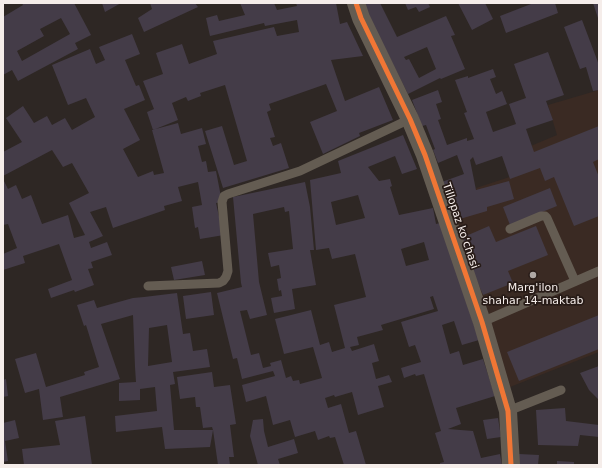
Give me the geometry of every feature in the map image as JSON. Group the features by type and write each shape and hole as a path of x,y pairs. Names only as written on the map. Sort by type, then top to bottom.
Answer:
{"street":[{"name":"Tillopaz koʻchasi","path":"356,3 361,18 410,119 425,155 482,322 508,410 511,465"}],"lane":[{"path":"148,286 219,283 223,281 228,271 222,202 224,196 300,171 410,119"},
{"path":"510,229 541,216 545,216 575,281"},
{"path":"482,322 599,271"},
{"path":"508,410 561,390"}],"shaded area":[{"name":"Marg'ilon shahar 14-maktab","path":"599,90 599,352 510,387 449,221 482,209 476,188 534,169 526,148 557,135 548,105"}],"building":[{"path":"22,3 74,3 91,35 75,43 78,49 18,81 12,70 3,75 3,17 23,5","holes":["61,18 70,34 22,61 17,51 44,36 40,29"]},
{"path":"102,3 121,3 105,12"},
{"path":"150,3 195,3 198,7 144,32 138,18 152,9"},
{"path":"240,3 274,3 277,10 297,6 296,3 336,3 340,24 347,22 363,56 331,60 345,101 379,87 393,120 359,133 360,136 323,154 310,122 337,111 326,84 269,104 271,110 267,112 275,137 270,138 273,146 281,143 289,168 223,188 205,131 222,126 234,165 247,161 225,85 200,93 201,96 188,101 186,97 172,103 178,120 153,130 147,112 154,109 143,81 163,74 156,53 182,44 189,64 217,54 213,41 274,27 277,36 299,32 297,20 265,26 264,23 210,36 206,18 217,15 219,21 245,15"},
{"path":"362,3 380,3 397,37 446,16 455,35 451,36 465,69 441,79 440,78 408,94","holes":["427,47 436,69 419,78 409,59 406,60 404,57"]},
{"path":"405,3 428,3 430,7 419,12 416,7 408,10"},
{"path":"458,3 485,3 493,19 472,30"},
{"path":"531,3 555,3 558,13 506,33 500,16"},
{"path":"593,3 599,3 599,21"},
{"path":"582,20 599,65 599,90 593,91 586,67 580,69 564,27"},
{"path":"132,34 140,54 125,60 136,86 139,85 145,100 124,109 140,140 123,149 138,177 153,171 154,175 164,173 152,130 178,123 181,134 202,128 206,144 198,146 202,162 206,161 208,172 216,171 222,202 216,203 224,235 200,239 198,227 195,228 192,207 202,205 198,182 178,187 182,201 164,206 165,210 113,228 106,207 90,212 103,236 89,242 91,248 107,242 112,255 91,262 93,268 88,269 94,285 75,292 74,290 51,298 48,289 72,280 59,244 23,256 25,263 3,270 3,254 17,248 8,224 3,225 3,179 8,189 16,185 22,199 31,195 42,224 68,215 74,238 85,235 69,203 89,193 72,163 63,167 52,150 3,176 3,152 22,142 6,118 23,106 34,123 47,116 52,125 65,118 72,130 95,117 86,98 68,105 52,65 90,49 96,64 105,60 99,47"},
{"path":"548,52 564,95 546,101 553,120 526,129 534,152 599,126 599,159 593,162 599,177 599,216 574,226 554,177 545,181 540,168 510,179 502,156 476,165 473,157 470,160 476,190 509,181 514,199 487,207 487,211 453,221 439,183 464,174 457,155 438,163 433,150 435,149 426,125 422,126 412,100 438,90 442,102 436,104 441,119 438,120 447,145 467,138 467,141 474,139 464,113 467,112 455,80 468,76 468,78 493,69 496,77 490,79 496,94 502,91 507,104 486,112 493,132 516,124 509,104 526,98 514,64"},
{"path":"403,135 417,169 402,174 395,156 368,167 379,181 390,179 392,186 390,187 399,215 433,208 436,224 440,223 479,340 462,345 454,321 442,325 450,354 459,351 463,365 483,359 495,396 456,408 461,424 448,429 473,431 481,458 500,454 502,465 440,465 440,463 444,462 435,433 441,431 424,374 416,376 415,374 404,378 401,368 421,362 415,345 409,347 401,322 438,311 433,296 430,297 434,309 381,325 383,330 357,337 359,345 350,347 352,351 374,344 379,361 372,363 376,379 389,375 392,382 378,386 384,407 358,415 352,392 325,398 328,408 341,404 349,433 356,431 366,465 344,465 335,437 330,438 329,436 318,440 315,431 295,437 290,420 273,425 266,396 246,402 242,385 275,376 273,371 242,379 237,358 233,359 217,293 242,287 233,197 305,182 310,207 314,250 310,250 316,285 292,289 295,309 274,313 271,298 282,296 281,290 279,291 277,279 281,278 279,265 271,267 268,253 293,249 289,211 285,212 284,207 253,214 259,282 267,315 250,319 247,310 240,311 251,355 259,353 263,368 271,366 270,363 281,360 286,378 291,376 293,381 299,380 300,384 322,378 313,347 284,354 275,319 311,310 320,345 329,342 332,352 345,348 334,305 366,297 355,254 332,259 329,248 316,250 310,180 341,173 338,161","holes":["358,195 365,218 336,225 331,202","424,242 429,260 406,266 401,249"]},
{"path":"550,188 557,206 510,225 503,207"},
{"path":"489,226 496,242 536,226 548,255 508,271 513,283 483,295 459,239"},
{"path":"202,261 205,275 174,280 171,267"},
{"path":"211,292 214,315 186,319 183,296"},
{"path":"177,293 183,334 190,333 193,351 207,349 210,367 173,372 175,384 170,385 174,430 213,430 210,447 165,449 162,427 116,432 115,416 157,411 155,387 140,389 140,400 119,401 119,383 136,382 133,315 101,324 120,379 60,397 63,417 43,420 39,389 25,393 15,359 36,353 46,387 85,375 84,372 99,367 86,325 84,326 77,305 94,300 97,308 133,298","holes":["167,325 172,362 148,366 149,328"]},
{"path":"599,315 599,349 519,381 507,352"},
{"path":"599,366 599,400 589,390 580,373"},
{"path":"212,372 214,387 230,385 236,424 230,425 234,457 229,457 230,465 218,465 212,427 203,428 200,407 196,407 195,397 180,399 177,377"},
{"path":"6,379 8,396 3,397 3,380"},
{"path":"565,408 566,421 599,425 599,437 580,435 578,446 538,445 536,410"},
{"path":"85,416 92,465 24,465 22,449 60,445 55,421"},
{"path":"498,418 501,437 487,439 483,420"},
{"path":"263,419 268,447 294,439 298,453 278,459 280,465 258,465 250,436 253,420"},
{"path":"15,420 19,438 5,441 8,461 3,462 3,423"},
{"path":"519,454 539,455 538,465 519,465"},
{"path":"557,461 574,462 574,465 557,465"}],"cycle path":[{"path":"356,3 361,18 410,119 425,155 482,322 508,411 511,465"}],"place":[{"name":"Marg'ilon shahar 14-maktab","path":"533,275"}]}
